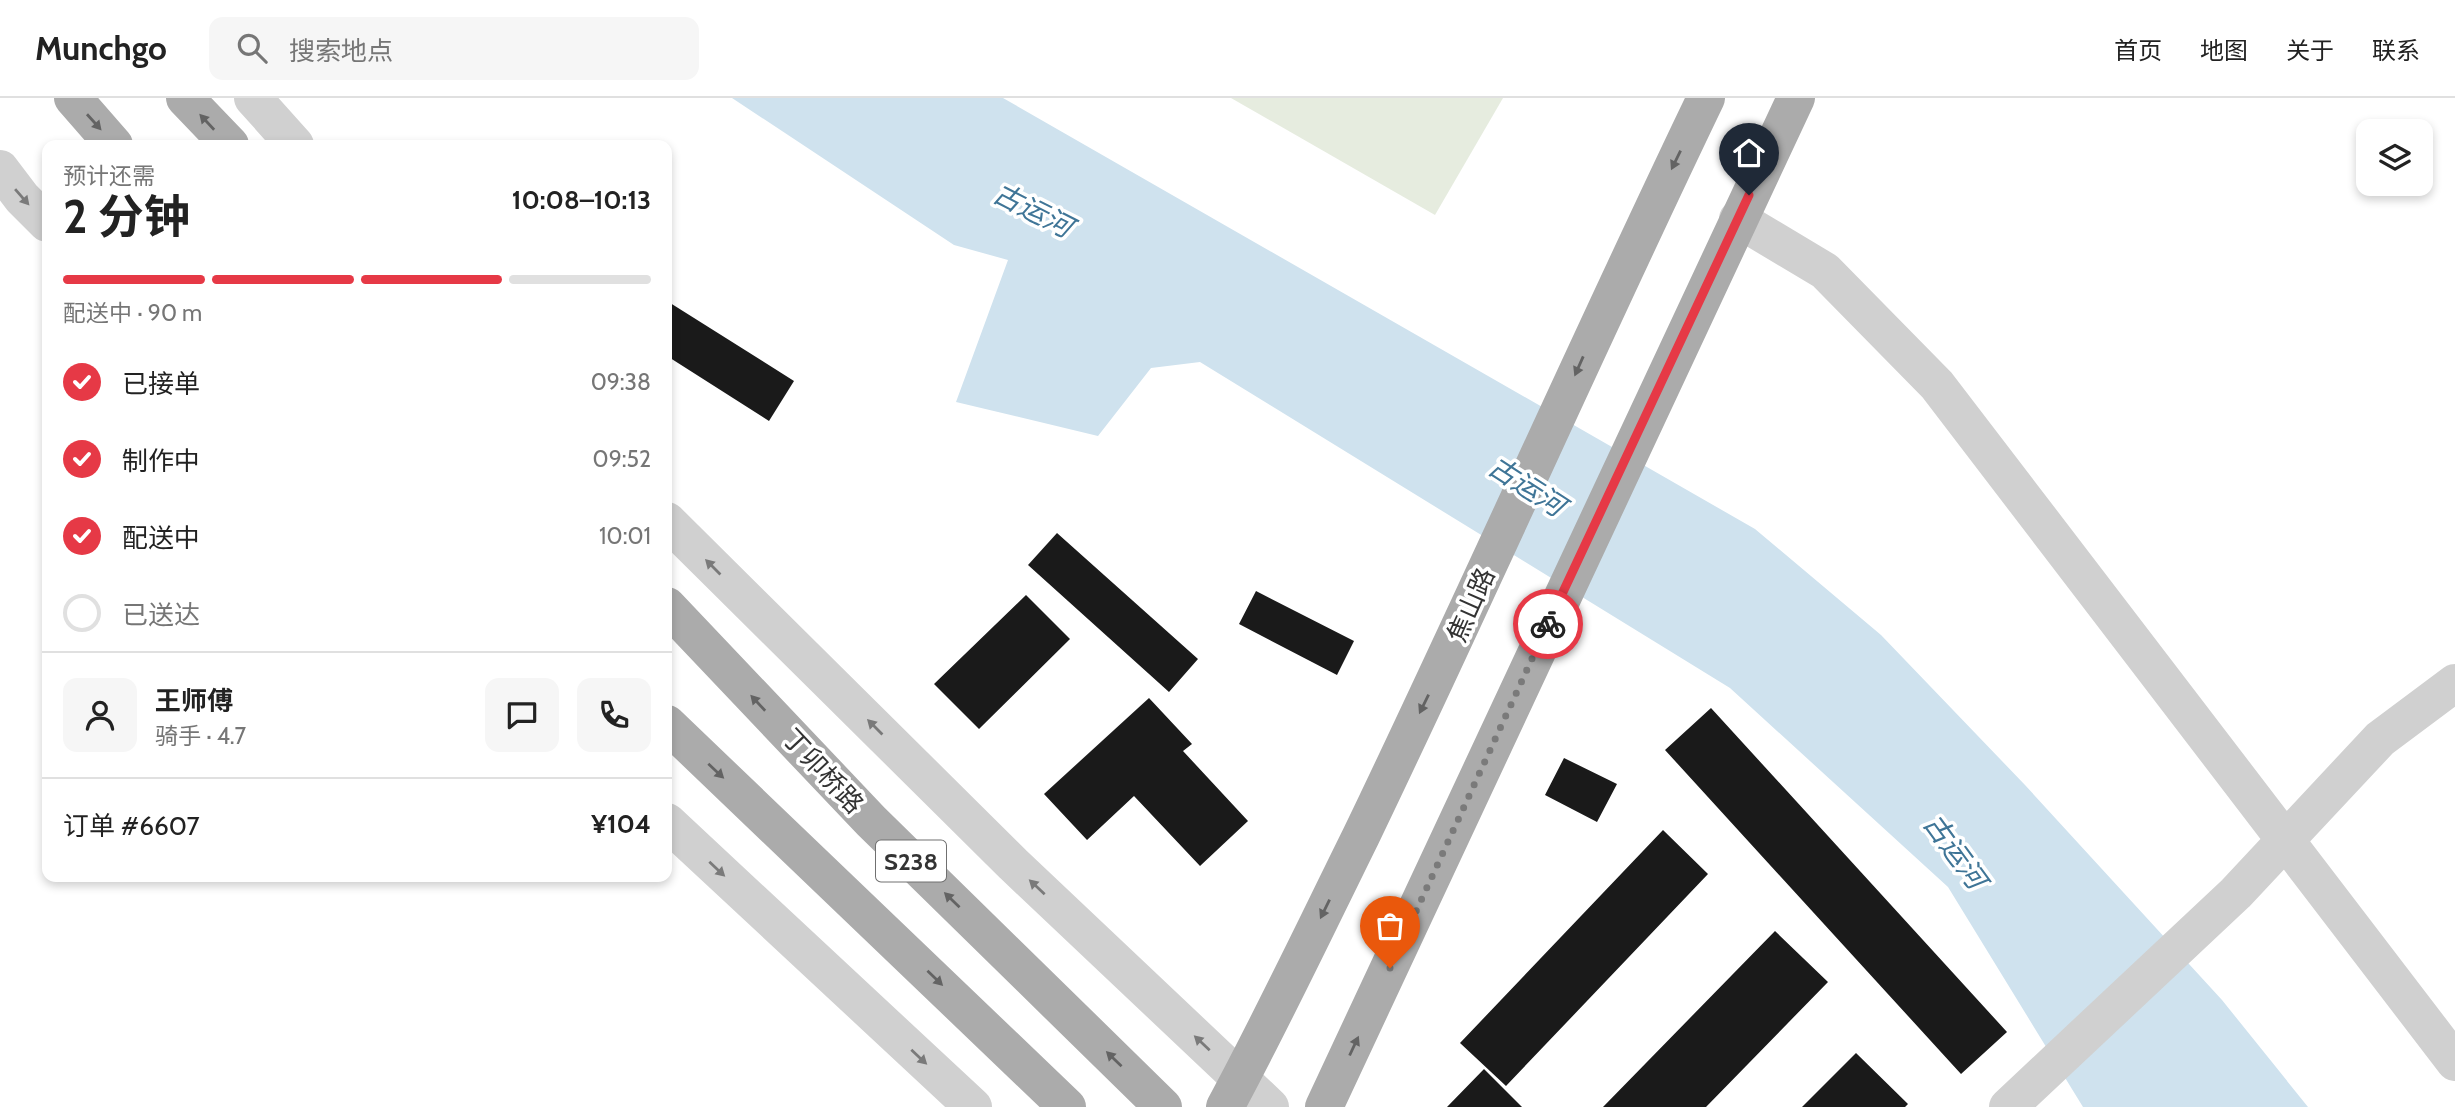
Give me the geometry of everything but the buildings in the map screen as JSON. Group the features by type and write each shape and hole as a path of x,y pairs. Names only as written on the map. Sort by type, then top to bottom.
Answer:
{"main road":[{"path":"72,98 110,140"},
{"path":"185,98 225,140"},
{"name":"焦山路","path":"1232,1093 1454,643 1607,303 1706,98"},
{"path":"1324,1107 1679,343 1796,98"},
{"name":"丁卯桥路","path":"672,611 871,821 1163,1107"},
{"name":"S238","path":"672,729 1067,1107"}],"street":[{"path":"253,98 291,140"},
{"path":"0,169 42,217"},
{"path":"1738,219 1825,271 1937,384 2455,1062"},
{"path":"672,526 1013,864 1232,1093 1270,1107"},
{"path":"2019,1097 2236,893 2380,739 2455,683"},
{"path":"672,827 973,1107"}],"shaded area":[{"path":"1231,98 1503,98 1435,215"}],"water":[{"name":"古运河","path":"732,98 1003,98 1755,529 1881,635 2025,785 2222,1000 2308,1107 2083,1107 1948,887 1730,688 1200,362 1151,368 1098,436 956,402 1008,260 954,245"}],"way so far":[{"path":"1390,968 1548,624"}],"route":[{"path":"1548,624 1749,195"}]}
